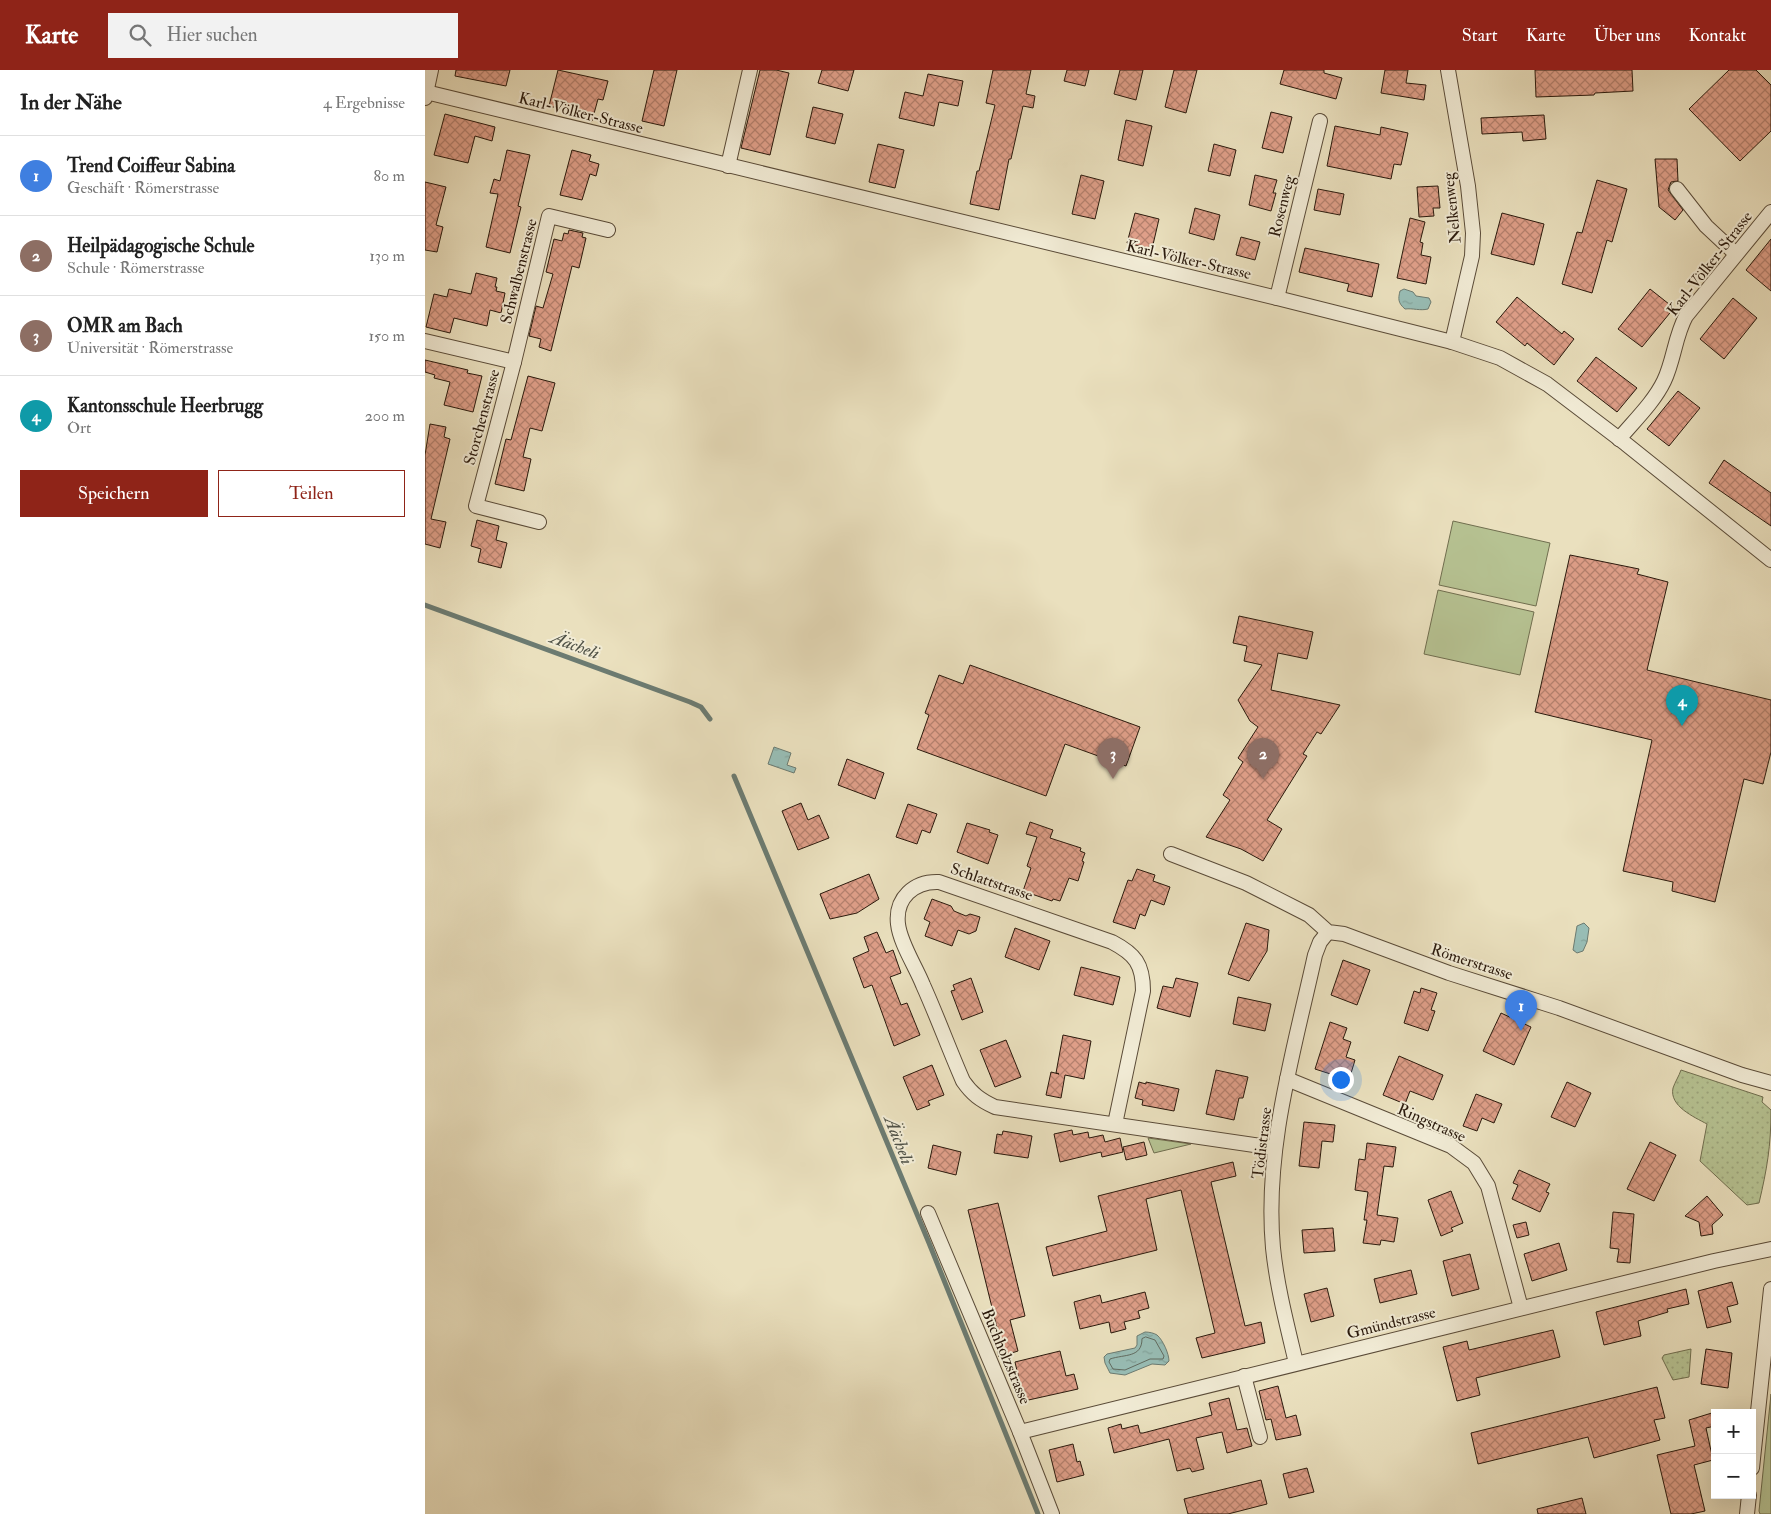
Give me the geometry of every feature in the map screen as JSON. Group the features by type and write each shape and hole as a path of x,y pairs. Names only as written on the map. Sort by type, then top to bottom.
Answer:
{"street":[{"path":"426,95 431,70"},
{"path":"728,166 751,70"},
{"name":"Nelkenweg","path":"1448,70 1468,186 1473,233 1472,256 1452,342"},
{"name":"Karl-Völker-Strasse","path":"426,95 1277,298 1452,342 1500,358 1539,380 1619,439 1771,560"},
{"name":"Rosenweg","path":"1277,298 1320,121"},
{"path":"1677,189 1706,226 1737,254"},
{"name":"Karl-Völker-Strasse","path":"1619,439 1656,395 1664,381 1681,326 1686,316 1771,212"},
{"name":"Schwalbenstrasse","path":"514,362 549,216 607,230"},
{"name":"Storchenstrasse","path":"425,341 514,362 476,506 539,522"},
{"path":"1171,854 1246,883 1309,914 1328,932"},
{"name":"Schlattstrasse","path":"1115,1124 1143,991 1142,970 1131,953 1112,942 939,882 929,881 910,890 904,897 898,912 900,934 963,1081 971,1093 981,1101 995,1107 1275,1148"},
{"name":"Tödistrasse","path":"1296,1363 1277,1286 1273,1246 1272,1206 1275,1148 1287,1079 1315,955 1320,942 1328,932"},
{"name":"Römerstrasse","path":"1328,932 1344,934 1449,973 1559,1008 1742,1075 1771,1083"},
{"name":"Ringstrasse","path":"1287,1079 1451,1146 1474,1163 1487,1186 1521,1308"},
{"name":"Buchholzstrasse","path":"928,1213 1020,1432 1052,1514"},
{"name":"Gmündstrasse","path":"1020,1432 1714,1260 1771,1248"},
{"path":"1753,1454 1771,1289"},
{"path":"1244,1376 1260,1437"},
{"path":"1747,1514 1749,1499"}],"green space":[{"path":"1453,521 1550,543 1536,606 1439,585"},
{"path":"1438,590 1534,612 1520,675 1424,654"},
{"path":"1681,1070 1763,1097 1762,1102 1771,1110 1768,1157 1759,1203 1747,1205 1700,1161 1707,1124 1684,1110 1675,1100 1673,1088"},
{"path":"1148,1138 1191,1144 1154,1153"},
{"path":"1691,1349 1689,1377 1673,1380 1662,1358 1664,1355"},
{"path":"1771,1394 1771,1514 1760,1514 1759,1511"}],"water":[{"path":"1404,289 1413,292 1416,296 1429,298 1431,302 1428,309 1405,309 1399,299 1400,291"},
{"path":"774,747 791,753 787,765 796,768 794,773 768,764"},
{"path":"1584,923 1589,928 1587,942 1583,951 1577,953 1573,950 1577,926"},
{"path":"1150,1332 1159,1337 1165,1347 1169,1361 1165,1365 1152,1364 1125,1375 1110,1373 1104,1357 1107,1354 1135,1348 1137,1336"}],"building":[{"path":"456,70 510,70 506,86 455,76"},
{"path":"558,70 608,81 603,100 598,99 592,121 570,116 571,111 549,106"},
{"path":"654,70 677,70 664,126 642,121"},
{"path":"760,70 776,70 789,73 770,155 741,148"},
{"path":"822,70 854,70 848,91 818,83"},
{"path":"993,70 1031,70 1026,94 1035,96 1033,108 1023,106 1011,159 1009,159 999,210 970,204 995,105 986,103"},
{"path":"1067,70 1089,70 1085,86 1064,81"},
{"path":"1120,70 1143,70 1136,100 1114,94"},
{"path":"1174,70 1197,70 1186,113 1165,107"},
{"path":"1284,70 1324,70 1324,73 1342,78 1336,99 1280,84"},
{"path":"1385,70 1408,70 1406,83 1426,85 1424,100 1381,93"},
{"path":"1535,70 1632,70 1633,91 1595,93 1594,95 1536,97"},
{"path":"1729,70 1756,70 1771,85 1771,131 1740,161 1689,109"},
{"path":"928,74 963,81 958,106 939,102 934,126 899,118 905,92 923,96"},
{"path":"813,107 843,114 835,144 806,137"},
{"path":"1271,112 1292,117 1283,153 1262,148"},
{"path":"445,114 495,127 492,141 475,136 468,163 434,155"},
{"path":"1544,115 1546,139 1523,141 1522,132 1482,134 1481,118"},
{"path":"1126,120 1152,126 1143,166 1118,160"},
{"path":"1335,126 1380,135 1381,127 1408,133 1401,165 1394,164 1391,179 1327,166"},
{"path":"878,144 904,150 895,188 869,182"},
{"path":"1214,144 1236,150 1230,176 1208,171"},
{"path":"507,150 530,155 518,206 521,207 510,253 486,247 498,194 490,193 494,179 500,181"},
{"path":"572,150 591,155 589,161 599,164 596,176 590,174 582,200 560,195"},
{"path":"1655,159 1677,159 1678,181 1671,182 1668,190 1683,210 1675,220 1659,207"},
{"path":"1081,175 1104,181 1095,219 1072,214"},
{"path":"1255,175 1277,180 1271,211 1249,205"},
{"path":"1597,180 1627,189 1612,242 1607,240 1592,293 1562,284 1577,232 1582,233"},
{"path":"425,182 446,187 436,225 443,227 437,252 425,250"},
{"path":"1438,186 1440,208 1433,208 1434,216 1419,217 1417,187"},
{"path":"1318,189 1344,194 1340,215 1314,210"},
{"path":"1195,208 1220,215 1214,240 1189,233"},
{"path":"1135,213 1159,219 1152,249 1127,243"},
{"path":"1502,213 1544,224 1534,265 1491,254"},
{"path":"1410,218 1425,222 1420,242 1423,243 1421,255 1431,257 1426,284 1397,278"},
{"path":"569,230 583,233 582,237 586,238 579,268 572,266 551,351 539,347 541,339 529,336 536,306 543,308 553,274 546,272 554,239 562,241 564,233 568,234"},
{"path":"1241,237 1260,242 1255,260 1236,255"},
{"path":"1771,239 1771,291 1746,270"},
{"path":"1305,248 1379,264 1372,297 1347,291 1349,284 1299,272"},
{"path":"476,273 497,278 496,291 505,293 501,313 490,310 487,326 454,318 450,333 426,327 434,294 447,297 449,289 471,294"},
{"path":"1650,289 1674,308 1642,347 1618,329"},
{"path":"1517,297 1562,334 1564,331 1574,339 1554,365 1527,343 1525,346 1496,322"},
{"path":"1733,298 1757,318 1724,359 1700,339"},
{"path":"1596,357 1637,388 1617,412 1577,381"},
{"path":"425,360 468,370 467,373 482,376 473,412 444,405 450,382 434,378 435,375 425,372"},
{"path":"528,376 555,383 542,431 530,428 523,457 531,459 524,491 495,484 506,439 511,440"},
{"path":"1678,391 1700,408 1669,446 1647,429"},
{"path":"430,424 446,427 444,437 450,439 431,519 446,522 440,548 425,544 425,455"},
{"path":"1724,460 1771,493 1771,526 1709,483"},
{"path":"477,520 499,526 496,540 507,543 501,568 478,562 481,549 471,546"},
{"path":"1570,555 1639,569 1637,574 1668,582 1647,670 1771,700 1771,752 1763,784 1744,779 1715,902 1672,891 1673,882 1623,871 1652,740 1535,712"},
{"path":"1239,616 1313,632 1307,659 1278,653 1271,690 1340,705 1321,734 1317,732 1303,754 1307,756 1267,820 1282,829 1263,861 1241,849 1206,837 1230,800 1223,795 1243,762 1238,758 1258,727 1250,721 1238,700 1262,665 1244,661 1247,646 1233,643"},
{"path":"970,665 1140,727 1126,766 1065,744 1046,796 917,749 929,715 925,713 939,675 963,684"},
{"path":"847,759 884,773 875,799 838,785"},
{"path":"801,803 808,820 819,815 829,838 798,850 782,811"},
{"path":"908,804 937,814 930,833 922,830 917,844 896,837"},
{"path":"1030,822 1053,830 1050,838 1081,848 1080,851 1085,853 1078,881 1069,878 1060,901 1053,899 1052,901 1023,891 1031,868 1027,866 1037,837 1026,834"},
{"path":"967,823 990,830 989,832 998,835 988,864 957,852"},
{"path":"1137,869 1155,875 1153,881 1170,887 1164,905 1151,900 1145,916 1140,914 1135,929 1113,922 1128,880 1132,881"},
{"path":"869,874 879,899 857,913 830,919 820,894"},
{"path":"932,899 951,906 954,911 966,916 970,914 980,917 976,931 969,934 958,930 952,946 925,936 930,922 924,919"},
{"path":"1246,923 1269,930 1267,951 1249,981 1228,974"},
{"path":"1015,928 1050,941 1039,970 1005,957"},
{"path":"877,932 886,953 893,950 901,973 890,977 901,1005 907,1003 920,1035 894,1046 872,985 864,988 853,958 869,951 864,937"},
{"path":"1343,960 1370,970 1357,1005 1331,995"},
{"path":"1081,967 1120,977 1113,1005 1074,995"},
{"path":"971,978 983,1012 962,1020 951,991 955,990 953,985"},
{"path":"1176,978 1198,983 1190,1017 1157,1008 1163,986 1173,988"},
{"path":"1421,988 1437,993 1431,1010 1435,1011 1428,1031 1404,1023 1414,991 1420,993"},
{"path":"1238,997 1271,1004 1265,1031 1233,1024"},
{"path":"1501,1013 1531,1027 1514,1065 1483,1051"},
{"path":"1330,1022 1347,1028 1343,1039 1351,1042 1346,1057 1355,1060 1349,1080 1315,1069"},
{"path":"1063,1035 1091,1041 1084,1079 1065,1075 1061,1098 1046,1095 1051,1072 1059,1074 1056,1073"},
{"path":"1006,1040 1021,1077 995,1087 980,1050"},
{"path":"1399,1056 1443,1075 1433,1100 1410,1091 1405,1104 1383,1095"},
{"path":"932,1065 944,1095 928,1101 930,1105 917,1110 903,1077"},
{"path":"1216,1070 1248,1077 1243,1098 1239,1098 1234,1120 1206,1114"},
{"path":"1139,1082 1179,1089 1174,1111 1142,1105 1143,1100 1135,1098"},
{"path":"1567,1082 1591,1093 1575,1127 1551,1117"},
{"path":"1476,1094 1502,1104 1494,1123 1482,1118 1477,1131 1463,1126"},
{"path":"1304,1122 1335,1125 1333,1142 1322,1141 1319,1168 1299,1166"},
{"path":"1072,1130 1073,1135 1088,1132 1089,1138 1103,1135 1105,1142 1120,1138 1123,1152 1102,1157 1101,1152 1060,1162 1054,1134"},
{"path":"1003,1131 1032,1136 1028,1158 994,1153 997,1134 1002,1135"},
{"path":"1144,1142 1147,1155 1126,1160 1123,1147"},
{"path":"1650,1142 1676,1155 1654,1201 1627,1189"},
{"path":"1367,1143 1396,1147 1393,1167 1384,1166 1377,1215 1398,1218 1394,1242 1381,1240 1380,1245 1363,1243 1367,1220 1364,1220 1368,1192 1355,1190 1359,1159 1365,1160"},
{"path":"933,1145 961,1152 956,1175 928,1168"},
{"path":"1233,1162 1236,1176 1211,1182 1245,1326 1261,1322 1265,1343 1202,1358 1196,1338 1215,1333 1181,1190 1146,1199 1157,1250 1053,1276 1046,1247 1107,1231 1098,1196"},
{"path":"1519,1170 1550,1184 1546,1192 1549,1193 1540,1212 1512,1199 1518,1185 1513,1183"},
{"path":"1451,1191 1463,1223 1451,1228 1453,1231 1441,1236 1428,1200"},
{"path":"1707,1196 1723,1215 1712,1225 1713,1234 1701,1236 1699,1222 1685,1216"},
{"path":"998,1203 1025,1316 1010,1320 1018,1351 999,1357 995,1341 1000,1340 968,1210"},
{"path":"1613,1212 1634,1214 1630,1263 1617,1262 1619,1249 1610,1248"},
{"path":"1526,1222 1529,1235 1517,1238 1513,1225"},
{"path":"1333,1228 1335,1251 1304,1253 1302,1230"},
{"path":"1559,1243 1567,1270 1532,1281 1524,1254"},
{"path":"1470,1254 1479,1289 1452,1296 1443,1261"},
{"path":"1411,1270 1417,1294 1380,1303 1374,1279"},
{"path":"1732,1282 1738,1304 1727,1307 1731,1322 1707,1328 1698,1291"},
{"path":"1327,1288 1334,1316 1311,1322 1304,1294"},
{"path":"1686,1289 1689,1304 1667,1309 1668,1312 1638,1321 1641,1336 1604,1345 1596,1312"},
{"path":"1145,1292 1149,1308 1138,1311 1140,1318 1124,1322 1126,1329 1111,1333 1109,1322 1080,1329 1074,1302 1100,1295 1102,1303"},
{"path":"1553,1330 1560,1357 1476,1378 1480,1395 1457,1401 1443,1347 1467,1341 1469,1350"},
{"path":"1706,1349 1732,1353 1728,1388 1701,1384"},
{"path":"1060,1351 1066,1376 1074,1374 1078,1389 1024,1401 1015,1362"},
{"path":"1278,1386 1286,1418 1296,1415 1301,1435 1276,1440 1271,1419 1266,1420 1259,1391"},
{"path":"1657,1387 1665,1418 1654,1420 1660,1440 1594,1458 1588,1437 1478,1464 1471,1433"},
{"path":"1229,1398 1237,1430 1247,1428 1252,1446 1227,1453 1222,1432 1196,1438 1204,1469 1192,1472 1190,1468 1177,1471 1169,1439 1114,1453 1108,1428 1121,1424 1122,1429 1138,1425 1140,1433 1143,1433 1212,1415 1209,1403"},
{"path":"1711,1413 1711,1427 1706,1428 1711,1461 1694,1465 1705,1511 1691,1514 1671,1514 1657,1455 1695,1446 1689,1420"},
{"path":"1073,1444 1077,1462 1080,1461 1084,1475 1057,1482 1049,1450"},
{"path":"1307,1468 1314,1492 1289,1498 1283,1474"},
{"path":"1261,1480 1267,1504 1228,1514 1188,1514 1184,1499"},
{"path":"1582,1498 1586,1514 1538,1514 1537,1509"}],"waterway":[{"name":"Äächeli","path":"425,605 690,702 701,707 710,719"},
{"name":"Äächeli","path":"734,776 929,1243 1038,1514"}],"place":[{"name":"Kantonsschule Heerbrugg","path":"1682,726"},
{"name":"OMR am Bach","path":"1113,779"},
{"name":"Heilpädagogische Schule","path":"1263,779"},
{"name":"Trend Coiffeur Sabina","path":"1521,1031"}]}
